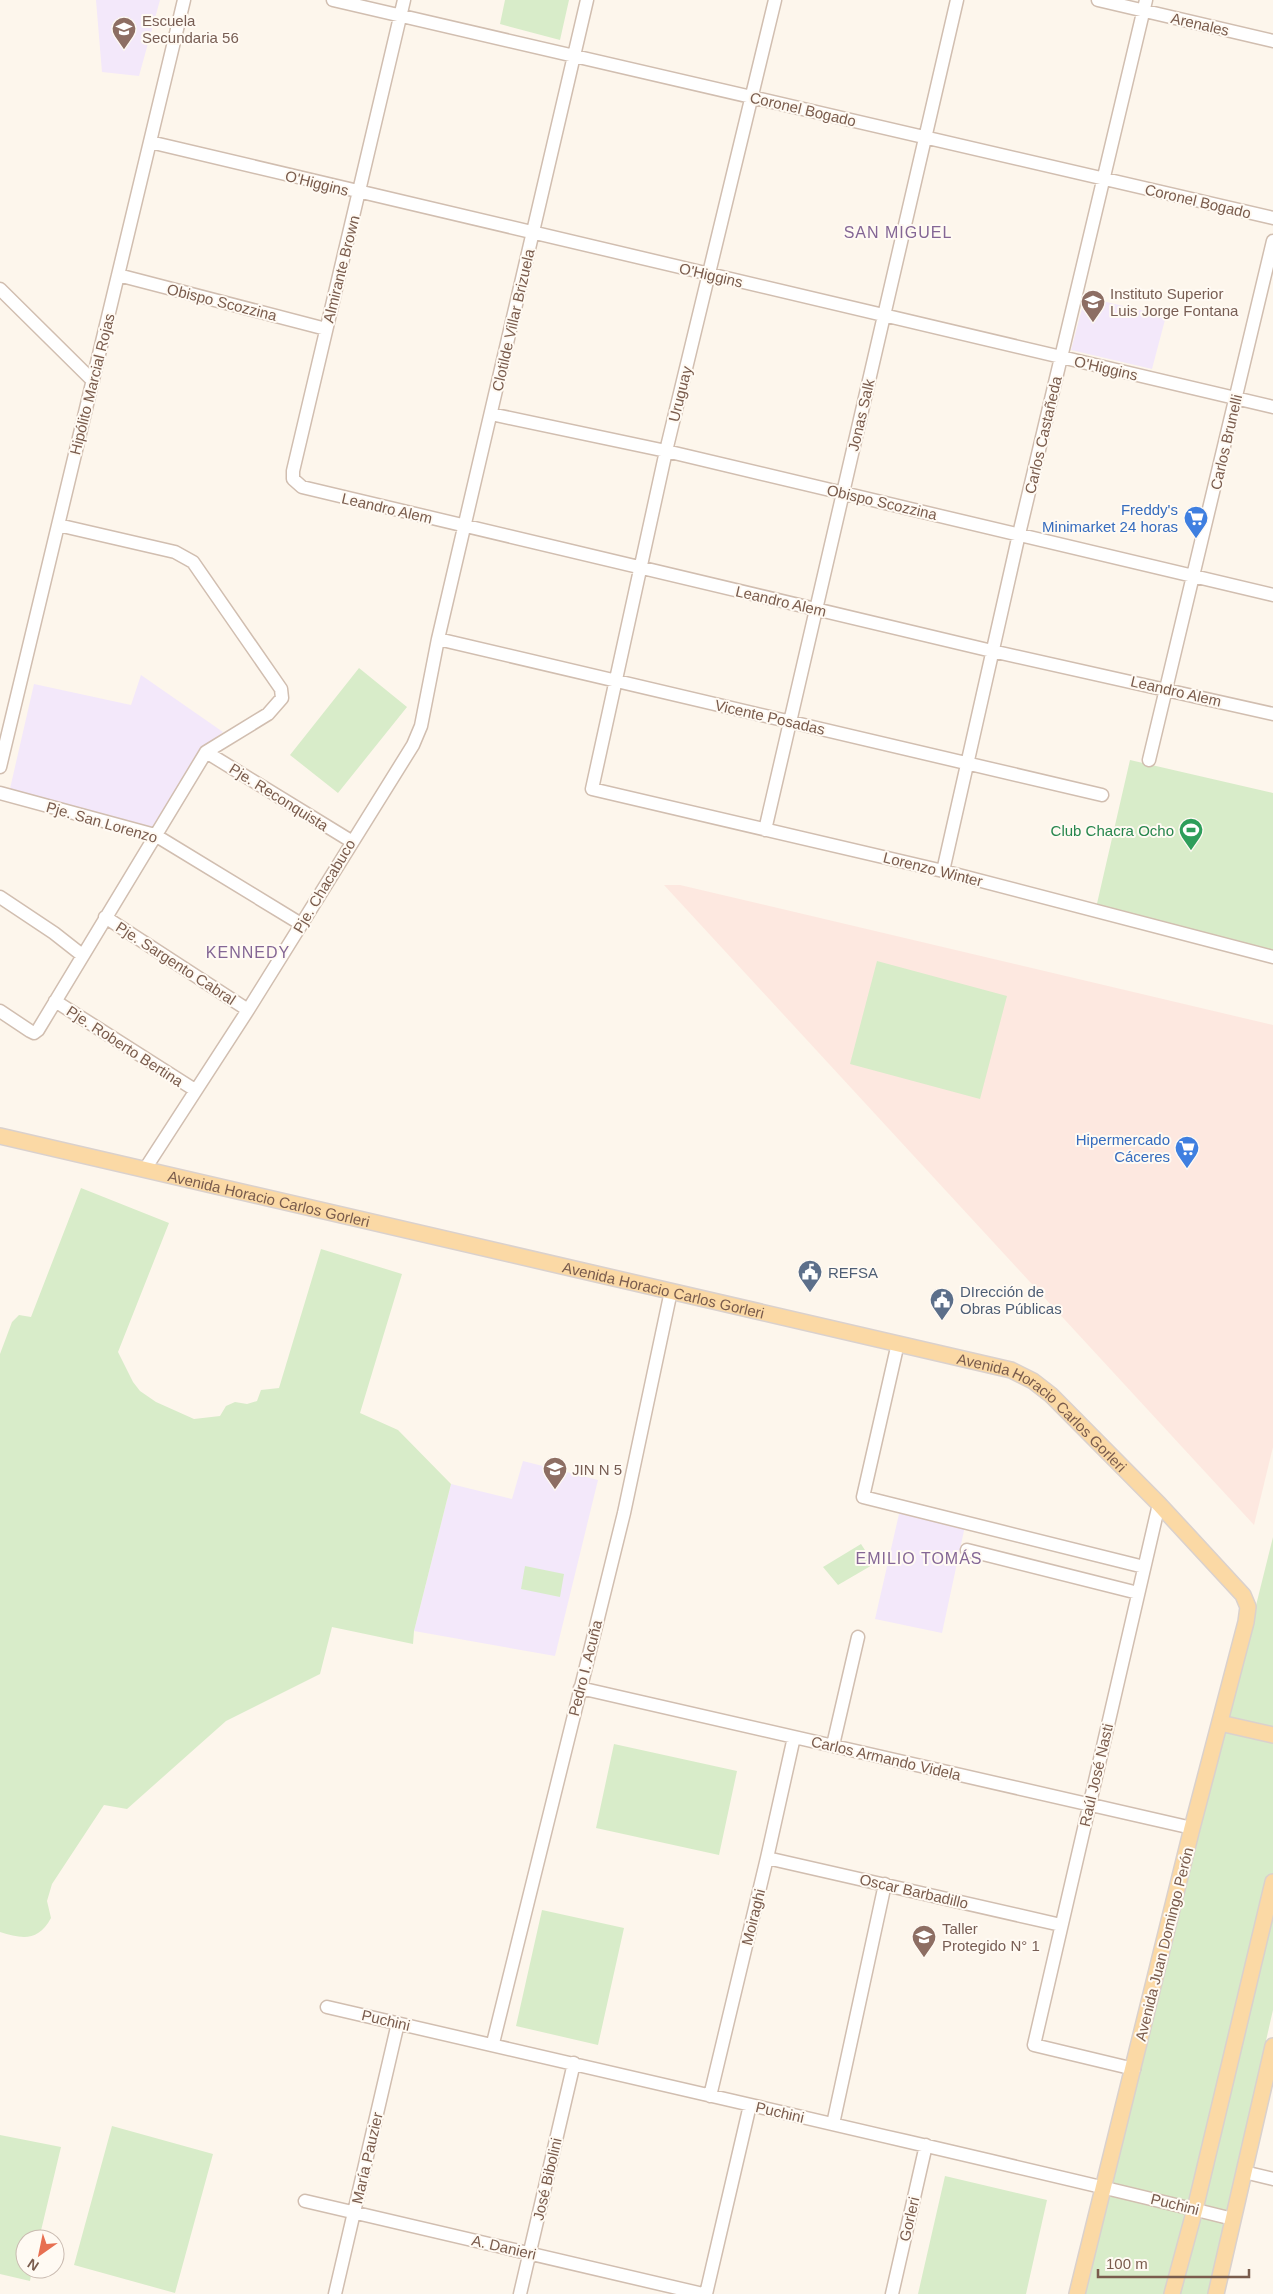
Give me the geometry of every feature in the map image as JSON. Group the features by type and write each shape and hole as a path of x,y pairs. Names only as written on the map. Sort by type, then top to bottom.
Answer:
{"main road":[{"name":"Avenida Horacio Carlos Gorleri","path":"0,1136 1011,1370 1033,1381 1051,1395 1159,1504 1243,1595"},
{"name":"Avenida Juan Domingo Perón","path":"1077,2294 1134,2070 1192,1828 1246,1622 1248,1607 1243,1595"},
{"path":"1220,1723 1273,1735"},
{"path":"1172,2294 1195,2209 1273,1882"},
{"path":"1216,2294 1273,2046"}],"street":[{"name":"Hipólito Marcial Rojas","path":"0,767 184,0"},
{"name":"Coronel Bogado","path":"334,0 1273,218"},
{"name":"Almirante Brown","path":"294,479 293,471 404,0"},
{"name":"Clotilde Villar Brizuela","path":"438,639 587,0"},
{"name":"Uruguay","path":"592,789 666,451 775,0"},
{"name":"Jonas Salk","path":"765,830 957,0"},
{"name":"Arenales","path":"1098,0 1144,5 1273,41"},
{"name":"Carlos Castañeda","path":"943,871 1019,534 1144,5"},
{"name":"O'Higgins","path":"150,142 359,193 1273,407"},
{"name":"Carlos Brunelli","path":"1149,760 1273,241"},
{"name":"Obispo Scozzina","path":"118,275 326,329"},
{"path":"0,290 93,381"},
{"name":"Obispo Scozzina","path":"491,414 666,451 1273,595"},
{"name":"Leandro Alem","path":"294,479 302,487 464,526 992,651 1166,688 1273,714"},
{"path":"0,1011 34,1033 206,752 268,714 282,698 281,689 193,562 175,552 58,525"},
{"name":"Vicente Posadas","path":"438,639 1102,795"},
{"name":"Pje. Chacabuco","path":"145,1169 248,1010 351,841 413,744 421,726 438,639"},
{"name":"Pje. Reconquista","path":"206,752 351,841"},
{"name":"Lorenzo Winter","path":"592,789 943,871 1273,957"},
{"name":"Pje. San Lorenzo","path":"0,794 155,835 301,924"},
{"path":"0,897 54,933 82,955"},
{"name":"Pje. Sargento Cabral","path":"105,916 248,1010"},
{"name":"Pje. Roberto Bertina","path":"55,1001 195,1090"},
{"name":"Pedro I. Acuña","path":"494,2044 624,1513 671,1291"},
{"path":"898,1343 863,1497 1144,1568"},
{"name":"Raúl José Nasti","path":"1134,2070 1034,2045 1159,1504"},
{"path":"967,1550 1138,1593"},
{"path":"833,1745 858,1637"},
{"name":"Carlos Armando Videla","path":"580,1688 1192,1828"},
{"name":"Moiraghi","path":"710,2096 768,1858 794,1737"},
{"name":"Oscar Barbadillo","path":"768,1858 1061,1925"},
{"path":"834,2124 885,1884"},
{"name":"Puchini","path":"327,2007 1104,2186 1233,2219"},
{"name":"María Pauzier","path":"335,2294 398,2023"},
{"name":"José Bibolini","path":"520,2294 574,2063"},
{"path":"705,2294 750,2105"},
{"name":"Gorleri","path":"892,2294 926,2145"},
{"path":"1244,2172 1273,2179"},
{"name":"A. Danieri","path":"304,2201 705,2294"}],"shaded area":[{"name":"Escuela Secundaria 56","path":"96,0 160,0 139,76 102,72"},
{"path":"1085,297 1166,316 1152,369 1071,350"},
{"path":"141,675 223,732 198,752 151,829 9,793 34,684 131,705"},
{"path":"664,885 680,885 1273,1025 1273,1447 1254,1525"},
{"path":"523,1461 598,1480 555,1656 414,1631 451,1484 512,1499"},
{"path":"902,1512 965,1526 942,1633 875,1619 899,1514"}],"green space":[{"path":"505,0 569,0 560,40 500,24"},
{"path":"359,668 407,707 338,793 290,755"},
{"name":"Club Chacra Ocho","path":"1130,760 1273,793 1273,950 1096,908"},
{"path":"877,961 1007,996 980,1099 850,1064"},
{"path":"81,1188 169,1223 118,1352 133,1382 140,1391 156,1402 194,1419 220,1416 226,1406 235,1402 247,1404 257,1401 261,1390 279,1388 321,1249 402,1274 360,1413 398,1430 451,1484 414,1631 413,1644 332,1627 320,1674 226,1721 127,1809 104,1805 52,1884 47,1901 51,1918 46,1926 35,1935 22,1937 0,1932 0,1354 12,1322 19,1315 31,1317"},
{"path":"1273,1537 1273,2010 1208,2294 1085,2294"},
{"path":"861,1544 874,1564 838,1585 823,1567"},
{"path":"525,1566 564,1574 560,1597 521,1589"},
{"path":"614,1744 737,1771 719,1855 596,1828"},
{"path":"542,1910 624,1928 598,2045 516,2026"},
{"path":"112,2126 213,2154 175,2293 74,2265"},
{"path":"0,2135 61,2147 41,2229 15,2229 15,2278 0,2274"},
{"path":"945,2176 1047,2200 1026,2294 918,2294"}],"place":[{"name":"Escuela Secundaria 56","path":"124,50"},
{"name":"Instituto Superior Luis Jorge Fontana","path":"1093,323"},
{"name":"Freddy's Minimarket 24 horas","path":"1196,539"},
{"name":"Club Chacra Ocho","path":"1191,851"},
{"name":"Hipermercado Cáceres","path":"1187,1169"},
{"name":"REFSA","path":"810,1293"},
{"name":"DIrección de Obras Públicas","path":"942,1321"},
{"name":"JIN N 5","path":"555,1490"},
{"name":"Taller Protegido N° 1","path":"924,1958"}],"district":[{"name":"SAN MIGUEL","path":"898,232"},
{"name":"KENNEDY","path":"248,952"},
{"name":"EMILIO TOMÁS","path":"919,1558"}]}
